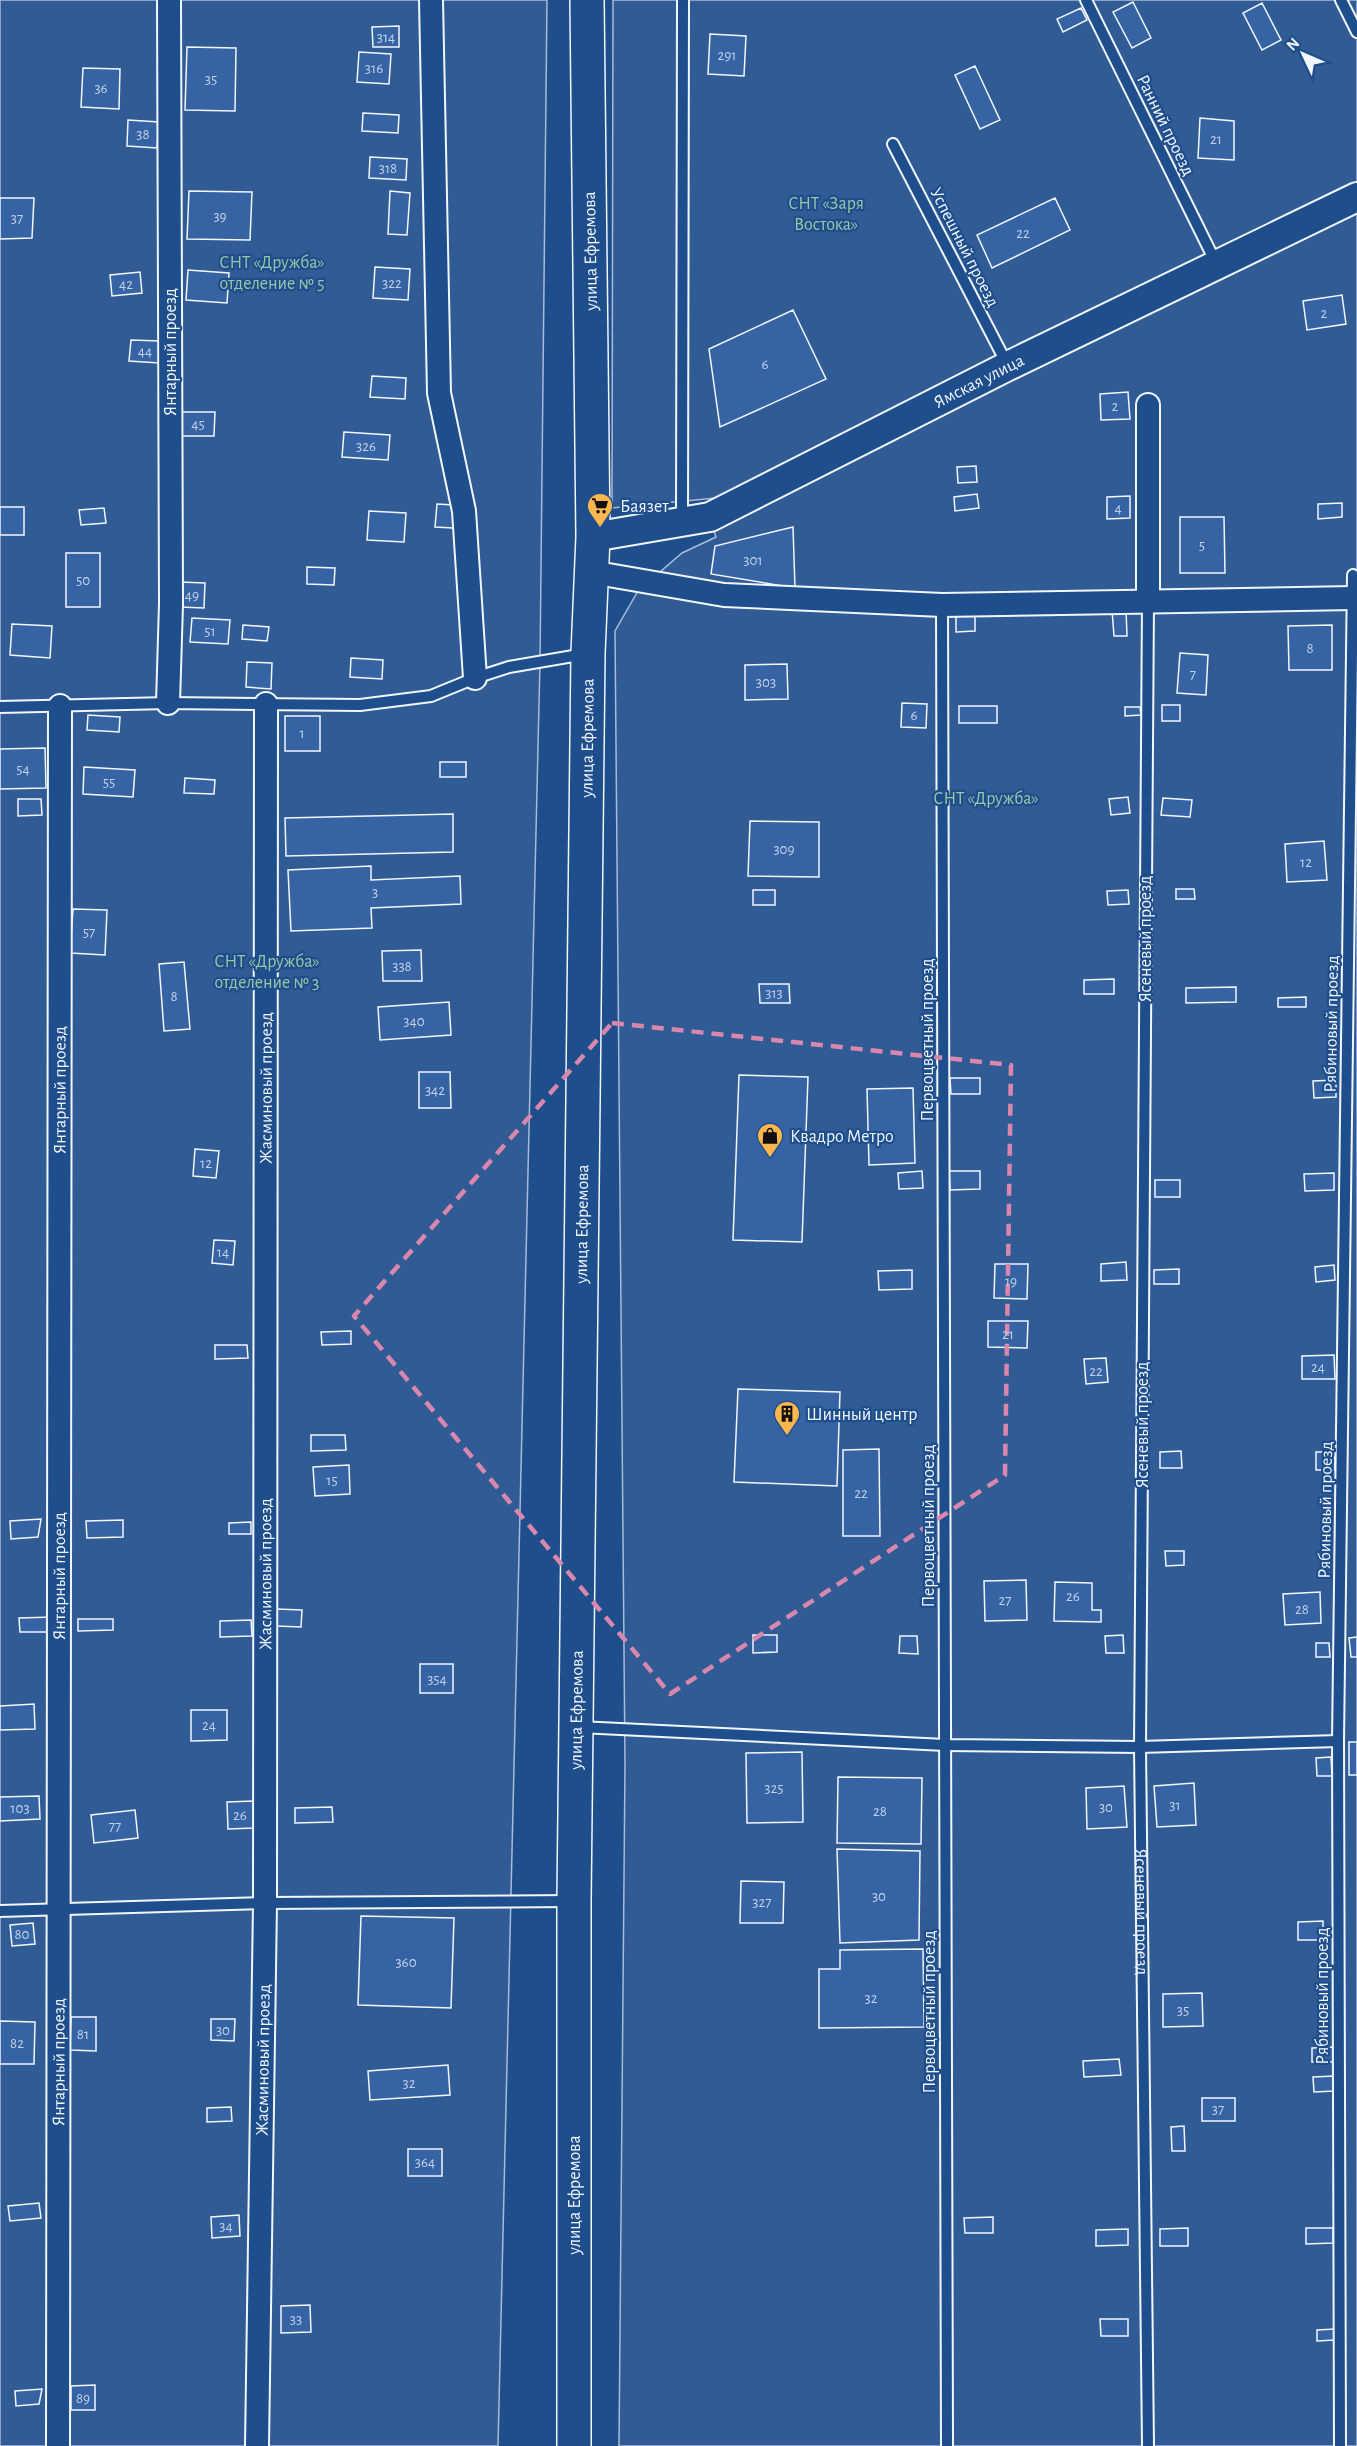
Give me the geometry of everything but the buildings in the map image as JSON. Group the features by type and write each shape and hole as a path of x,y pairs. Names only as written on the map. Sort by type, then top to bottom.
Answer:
{"main road":[{"name":"улица Ефремова","path":"574,2446 574,1901 588,653 593,537 587,0"}],"street":[{"name":"Янтарный проезд","path":"168,703 171,604 169,0"},
{"path":"431,0 439,393 464,511 475,678"},
{"name":"Ямская улица","path":"593,537 710,517 1008,366 1357,197"},
{"name":"Ясеневый проезд","path":"1148,405 1148,602"},
{"path":"591,572 724,595 942,605 1353,598"},
{"name":"Жасминовый проезд","path":"257,2446 265,1903 267,704"},
{"name":"Янтарный проезд","path":"58,2446 60,706"}],"lane":[{"path":"682,523 683,0"},
{"name":"Ранний проезд","path":"1086,0 1217,265"},
{"path":"1341,0 1357,32"},
{"name":"Успешный проезд","path":"893,144 1008,366"},
{"name":"Рябиновый проезд","path":"1340,2446 1338,1741 1353,575"},
{"name":"Ясеневый проезд","path":"1148,602 1140,1747 1148,2446"},
{"name":"Первоцветный проезд","path":"942,605 947,2446"},
{"path":"0,707 168,703 360,705 431,696 509,667 588,653"},
{"path":"576,1727 945,1745 1140,1747 1338,1741"},
{"path":"0,1911 265,1903 574,1901"}],"highlighted area":[{"path":"612,1023 1011,1065 1005,1475 670,1694 354,1316"}],"green space":[{"name":"СНТ «Дружба» отделение № 3","path":"0,0 547,0 540,662 498,2446 0,2446"},
{"name":"СНТ «Заря Востока»","path":"613,0 1357,0 1357,197 716,498 612,508"},
{"name":"СНТ «Дружба»","path":"1357,200 1357,2446 619,2446 625,1764 615,631 638,591 682,553 716,537 711,521"}],"place":[{"name":"Баязет","path":"600,529"},
{"name":"Квадро Метро","path":"770,1159"},
{"name":"Шинный центр","path":"787,1437"}],"park label":[{"name":"СНТ «Дружба» отделение № 5","path":"272,272"}]}
